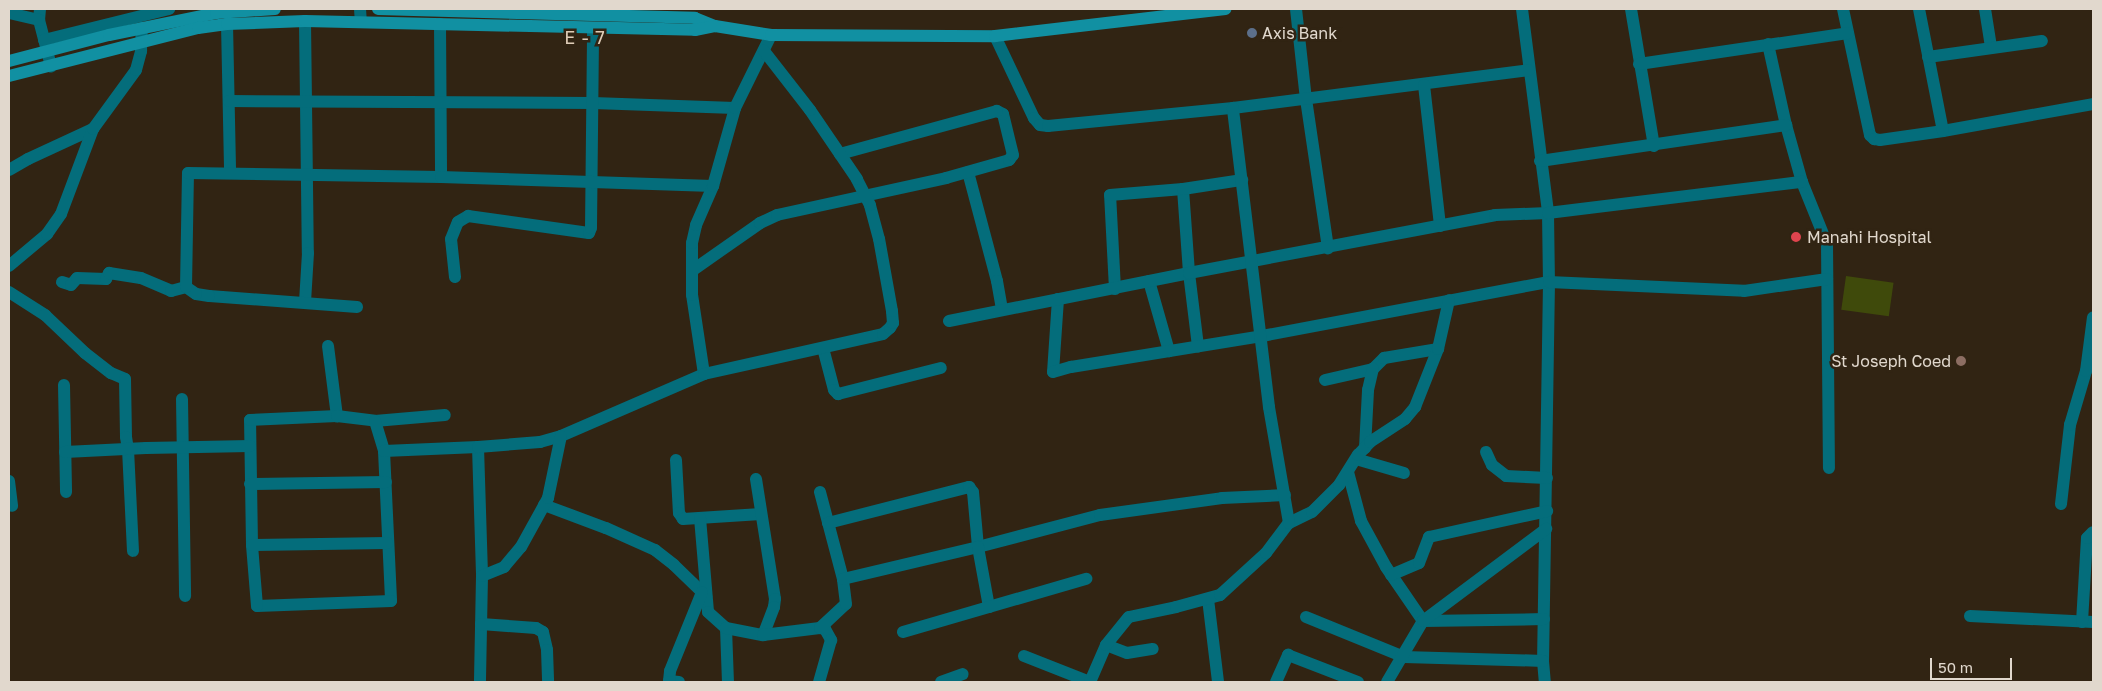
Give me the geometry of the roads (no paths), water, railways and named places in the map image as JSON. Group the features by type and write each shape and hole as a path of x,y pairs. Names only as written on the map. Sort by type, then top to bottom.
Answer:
{"street":[{"path":"110,29 113,9"},
{"path":"9,61 46,46 110,29 169,9"},
{"path":"110,29 142,28 216,13 275,9"},
{"path":"360,9 361,22"},
{"path":"376,23 377,9 597,12 695,19 715,26 771,36 996,36 1198,10 1224,9"},
{"path":"1296,9 1306,99 1328,248"},
{"path":"1522,9 1548,213 1547,478 1543,661 1545,682"},
{"path":"1631,9 1654,146"},
{"path":"1843,9 1870,135 1874,139 1880,140 1943,131 2093,104"},
{"path":"1919,9 1943,131"},
{"path":"1985,9 1991,48"},
{"path":"9,13 39,14 51,66"},
{"path":"9,76 198,28 227,24 305,21 594,28 695,19"},
{"path":"305,21 308,176 305,302"},
{"path":"227,24 230,173"},
{"path":"440,24 442,176"},
{"path":"9,266 55,225 66,204 93,130 136,70 142,42 142,28"},
{"path":"455,277 451,239 458,222 468,216 589,233 591,228 594,28"},
{"path":"1639,64 1848,33"},
{"path":"704,374 692,295 692,243 696,224 713,186 735,108 771,36"},
{"path":"996,36 1034,118 1040,125 1056,126 1233,108 1424,85 1529,70"},
{"path":"1928,57 2042,41"},
{"path":"1768,44 1786,125 1802,182 1827,244 1829,468"},
{"path":"384,451 540,442 560,436 704,374 883,334 893,323 879,239 865,196 840,154 810,110 764,51"},
{"path":"1424,85 1440,226"},
{"path":"229,101 592,103 735,108"},
{"path":"1233,108 1270,407 1289,523"},
{"path":"693,270 760,223 777,215 968,172 1012,158 1001,112 994,111 840,154"},
{"path":"1540,161 1654,146 1786,125"},
{"path":"9,170 28,159 93,130"},
{"path":"968,172 997,281 1002,310"},
{"path":"186,287 188,173 308,176 442,176 713,186"},
{"path":"1115,289 1110,195 1183,190 1242,180"},
{"path":"949,321 1495,215 1548,213 1802,182"},
{"path":"1183,190 1189,273 1198,346"},
{"path":"62,282 72,285 77,278 106,279 109,273 141,278 171,291 186,287 196,294 209,296 305,302 357,308"},
{"path":"1058,299 1053,372 1071,367 1262,336 1549,282 1744,291 1827,279"},
{"path":"1149,281 1169,351"},
{"path":"9,292 45,315 85,353 111,373 125,379 126,437 133,551"},
{"path":"1024,656 1090,682 1106,645 1130,617 1220,595 1266,553 1289,523 1312,512 1339,485 1370,442 1405,419 1415,407 1438,349 1449,300"},
{"path":"2061,504 2070,425 2090,371 2093,317"},
{"path":"328,346 338,416"},
{"path":"823,348 834,390 838,394 941,368"},
{"path":"1365,448 1368,390 1373,369 1384,358 1438,349"},
{"path":"1325,380 1373,369"},
{"path":"64,385 66,492"},
{"path":"182,399 186,596"},
{"path":"375,420 384,451 391,601 256,606 250,484 250,420 338,416 375,420 445,414"},
{"path":"482,576 504,568 521,547 548,498 560,436"},
{"path":"65,452 250,446"},
{"path":"478,447 482,576 480,682"},
{"path":"1486,452 1492,465 1506,476 1547,478"},
{"path":"1356,459 1404,474"},
{"path":"676,460 680,517 686,519 761,514"},
{"path":"1348,472 1361,521 1391,574 1423,621"},
{"path":"756,479 775,599 774,607 763,635"},
{"path":"9,481 12,506"},
{"path":"250,484 386,482"},
{"path":"828,522 969,487 973,492 978,547 990,607"},
{"path":"820,492 843,579 846,604 820,628"},
{"path":"843,579 978,547 1100,515 1222,498 1285,495"},
{"path":"544,505 606,528 654,550 674,565 704,594"},
{"path":"1391,574 1419,563 1429,537 1546,511"},
{"path":"700,518 704,594 708,612 726,628 763,635 825,629 831,640 819,682"},
{"path":"1387,682 1404,657 1423,621 1546,529"},
{"path":"1970,616 2088,622 2087,538 2093,532"},
{"path":"252,545 387,543"},
{"path":"903,632 1086,580"},
{"path":"672,682 670,670 680,643 704,594"},
{"path":"1208,599 1218,682"},
{"path":"1306,617 1404,657 1543,661"},
{"path":"1423,621 1544,619"},
{"path":"482,624 536,628 543,632 547,650 548,682"},
{"path":"726,628 728,682"},
{"path":"1106,645 1127,653 1152,649"},
{"path":"1276,682 1288,655 1358,682"},
{"path":"941,682 963,674"}],"place":[{"name":"Axis Bank","path":"1252,33"},
{"name":"Manahi Hospital","path":"1796,237"},
{"name":"St Joseph Coed","path":"1961,361"}],"district":[{"name":"E - 7","path":"585,37"}]}
